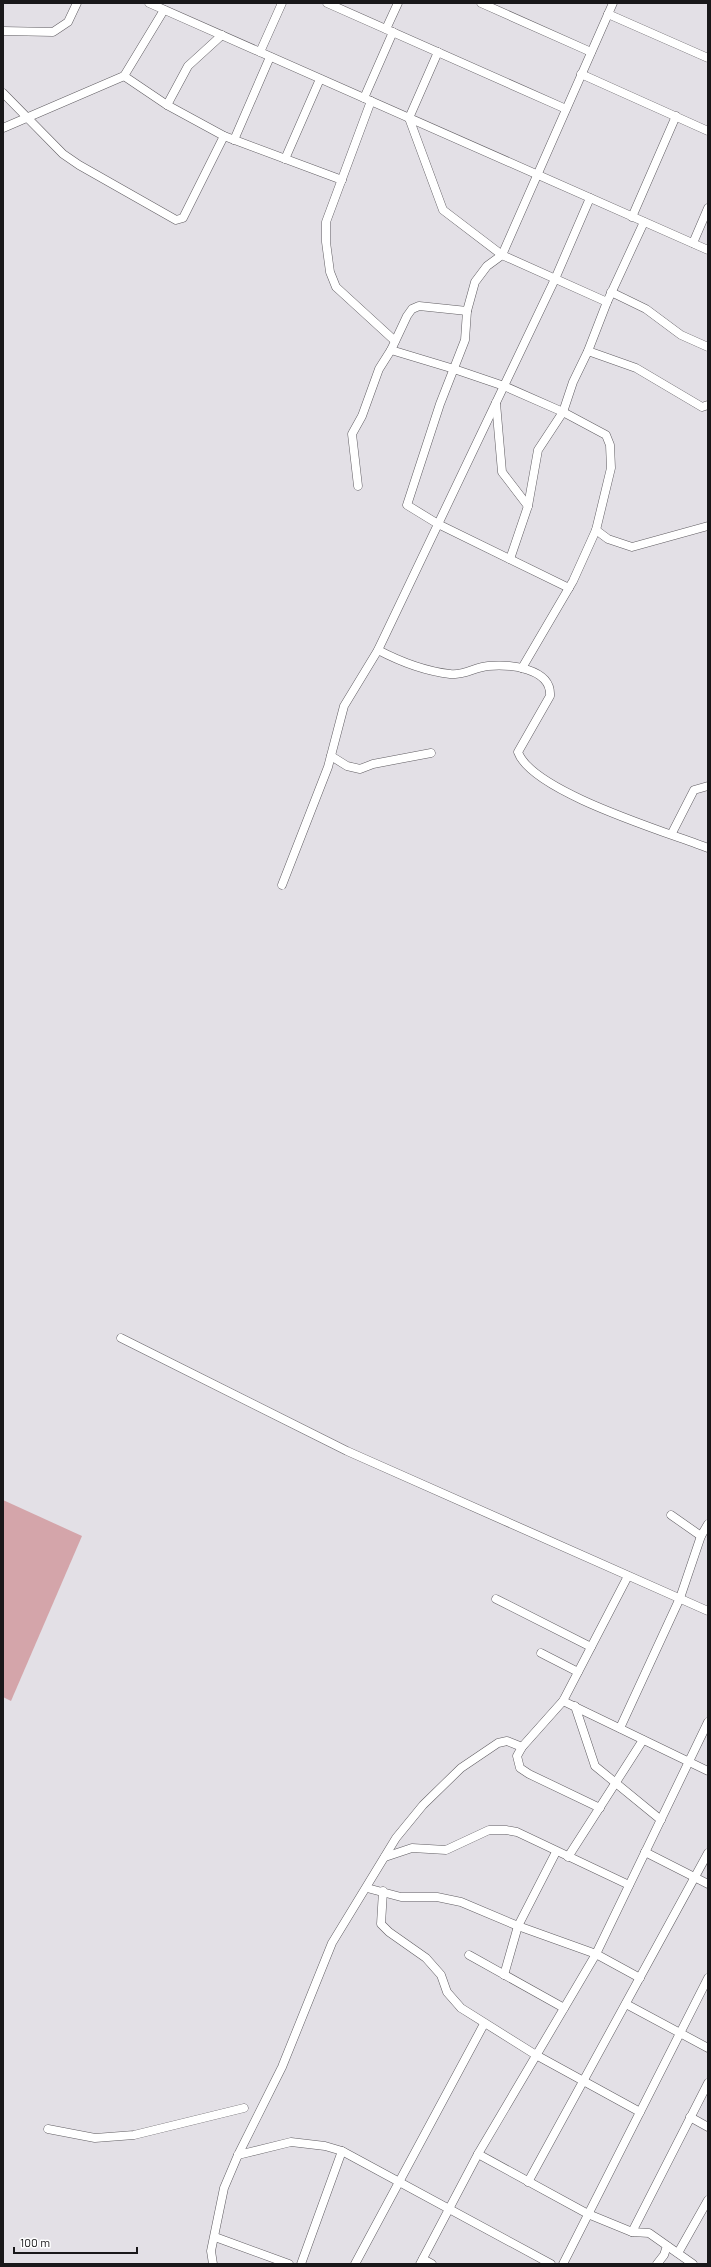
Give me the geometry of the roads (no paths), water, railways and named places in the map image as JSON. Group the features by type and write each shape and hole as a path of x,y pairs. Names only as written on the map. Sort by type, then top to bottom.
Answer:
{"street":[{"path":"3,31 53,32 68,22 77,3"},
{"path":"149,3 708,250"},
{"path":"260,52 282,3"},
{"path":"327,3 566,109"},
{"path":"395,341 336,287 330,272 326,242 326,222 342,180 398,3"},
{"path":"481,3 591,52"},
{"path":"569,588 438,524 407,505 440,404 465,340 467,310 475,282 487,266 502,255 613,3"},
{"path":"3,128 124,76 164,10"},
{"path":"608,14 708,58"},
{"path":"167,105 188,66 222,35"},
{"path":"438,52 409,118 443,210 502,255 607,302"},
{"path":"234,140 270,57"},
{"path":"581,74 708,130"},
{"path":"124,76 167,105 224,136 342,180"},
{"path":"285,159 320,79"},
{"path":"3,93 63,154 79,165 176,220 182,218 224,136"},
{"path":"632,217 676,116"},
{"path":"282,885 331,756 344,706 378,650 555,279 590,198"},
{"path":"693,243 708,208"},
{"path":"510,559 528,506 538,450 563,412 573,382 588,352 607,302 644,222"},
{"path":"612,292 646,309 680,335 708,347"},
{"path":"358,486 352,434 362,416 379,369 391,350 407,316 412,309 419,306 467,310"},
{"path":"391,350 504,386 563,412 606,435 610,445 611,468 596,530 569,588 522,668"},
{"path":"588,352 636,368 698,405 702,407 708,405"},
{"path":"496,402 502,472 528,506"},
{"path":"596,530 608,539 632,547 708,526"},
{"path":"378,650 405,664 449,674 458,675 486,666 504,665 535,672 547,680 551,689 550,696 518,752 526,765 537,774 567,792 628,818 672,833 708,848"},
{"path":"331,756 347,766 360,769 373,764 431,753"},
{"path":"672,833 694,790 708,786"},
{"path":"121,1338 347,1451 708,1611"},
{"path":"671,1515 701,1536"},
{"path":"620,1728 680,1598 701,1536 708,1524"},
{"path":"600,1808 520,1768 517,1756 522,1747 563,1701 628,1576"},
{"path":"496,1599 591,1647"},
{"path":"541,1653 578,1672"},
{"path":"563,1701 708,1771"},
{"path":"575,1706 595,1766 661,1820"},
{"path":"432,2264 422,2262 478,2154 596,1954 708,1722"},
{"path":"568,1857 643,1740"},
{"path":"213,2264 211,2251 224,2188 238,2155 282,2067 309,2006 325,1957 410,1818 461,1768 503,1741 522,1747"},
{"path":"385,1857 412,1848 446,1850 482,1832 498,1830 517,1832 556,1852 629,1885"},
{"path":"504,1975 518,1926 556,1852"},
{"path":"645,1852 708,1884"},
{"path":"528,2182 708,1853"},
{"path":"367,1888 401,1897 449,1899 596,1954 640,1978"},
{"path":"383,1891 381,1924 389,1932 426,1958 444,1978 447,1992 455,2002 484,2024 536,2055 640,2112"},
{"path":"469,1955 564,2008"},
{"path":"563,2264 708,1978"},
{"path":"626,2004 708,2048"},
{"path":"355,2264 484,2024"},
{"path":"632,2232 708,2083"},
{"path":"48,2129 95,2138 134,2135 244,2108"},
{"path":"690,2117 708,2127"},
{"path":"238,2155 291,2142 325,2146 342,2151 551,2264"},
{"path":"301,2264 342,2151"},
{"path":"478,2154 588,2214 632,2232 649,2233 693,2264"},
{"path":"678,2254 708,2200"},
{"path":"215,2237 289,2264"},
{"path":"657,2264 664,2255 667,2246"}]}
